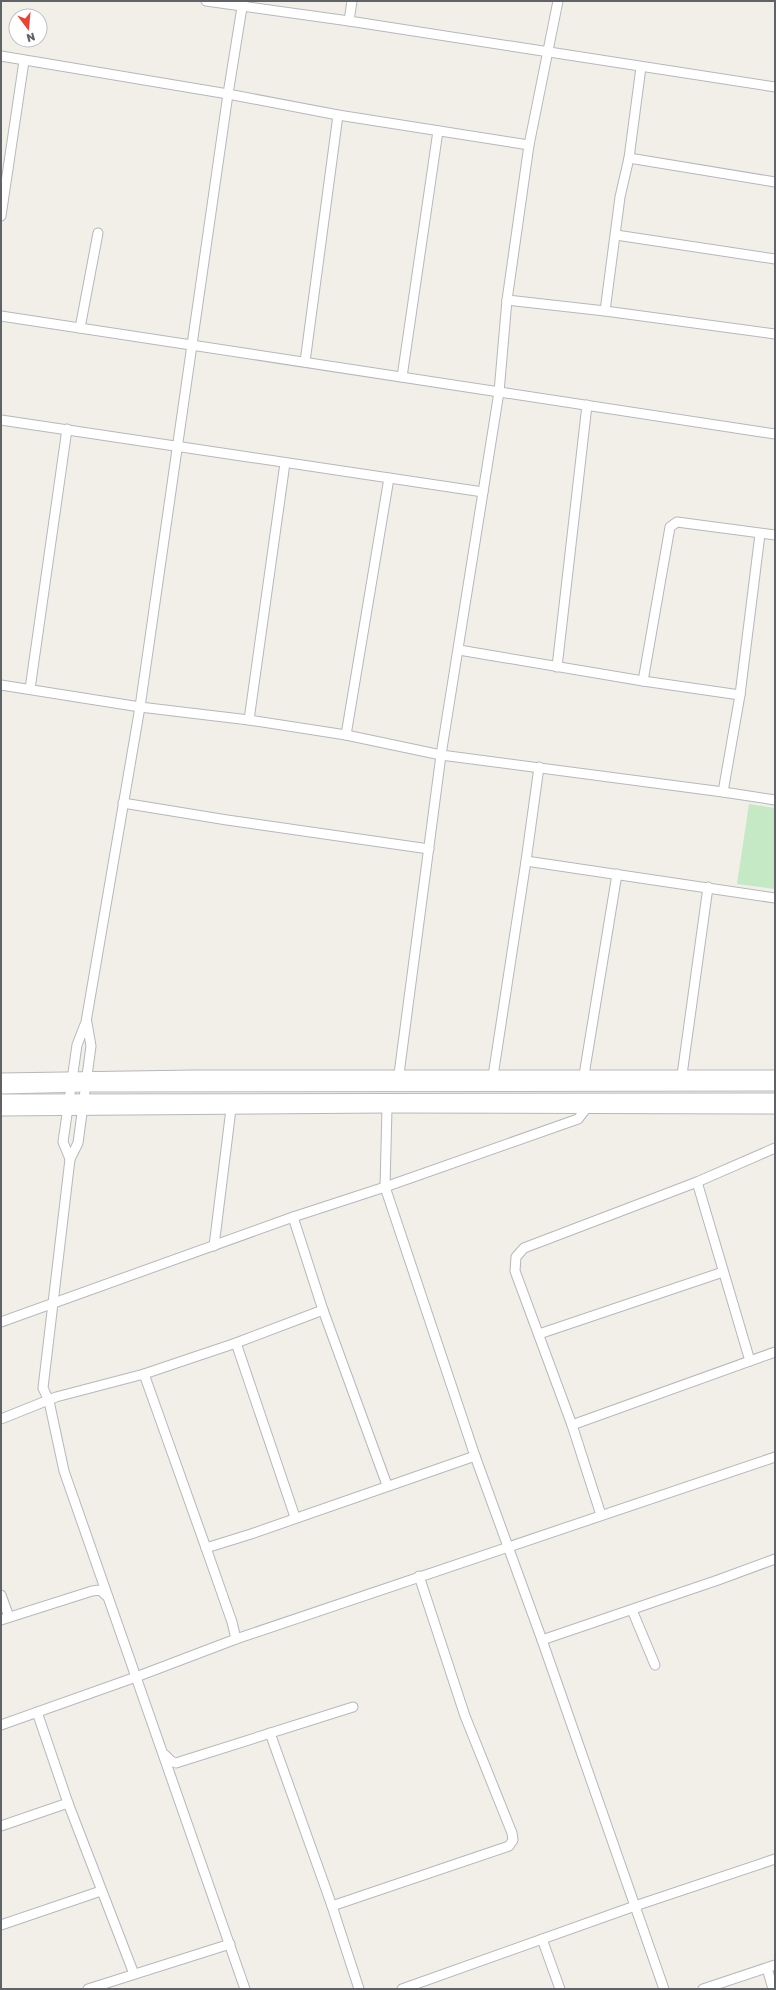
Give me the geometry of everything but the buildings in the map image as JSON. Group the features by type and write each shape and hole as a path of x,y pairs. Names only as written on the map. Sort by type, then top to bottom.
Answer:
{"main road":[{"path":"1,1087 87,1080 775,1084"},
{"path":"1,1101 83,1105 775,1100"}],"street":[{"path":"206,1 243,4 548,53 775,87"},
{"path":"350,21 352,1"},
{"path":"399,1074 441,755 499,392 507,300 529,145 558,1"},
{"path":"70,1159 63,1142 68,1105 77,1045 86,1022 140,707 191,345 228,94 243,4"},
{"path":"1,56 228,94 338,115 529,145"},
{"path":"1,216 24,61"},
{"path":"605,311 620,197 629,158 641,67"},
{"path":"305,362 338,115"},
{"path":"402,377 438,131"},
{"path":"629,158 775,182"},
{"path":"80,328 98,233"},
{"path":"616,235 775,259"},
{"path":"507,300 605,311 775,334"},
{"path":"1,316 775,434"},
{"path":"557,667 587,406"},
{"path":"1,420 178,445 285,463 483,492"},
{"path":"30,689 67,429"},
{"path":"249,720 285,463"},
{"path":"346,735 389,478"},
{"path":"644,681 670,527 677,522 775,535"},
{"path":"723,792 740,695 760,534"},
{"path":"458,650 644,681 740,695"},
{"path":"1,685 140,707 249,720 346,735 441,755 775,800"},
{"path":"493,1076 539,767"},
{"path":"123,803 227,820 429,849"},
{"path":"526,861 775,898"},
{"path":"584,1076 617,874"},
{"path":"682,1075 708,887"},
{"path":"86,1022 91,1046 78,1143 70,1159 54,1304 43,1377 43,1388 49,1401 64,1471 245,1989"},
{"path":"87,1080 399,1074 493,1076 775,1075"},
{"path":"1,1078 72,1081"},
{"path":"1,1111 68,1105"},
{"path":"83,1105 231,1109 775,1109"},
{"path":"387,1108 385,1187 475,1456 542,1640 664,1989"},
{"path":"214,1246 231,1109"},
{"path":"1,1322 293,1217 385,1187 578,1119 585,1110"},
{"path":"601,1515 572,1424 515,1271 516,1257 524,1248 697,1182 775,1148"},
{"path":"697,1182 750,1362"},
{"path":"293,1217 323,1310 387,1485"},
{"path":"539,1334 723,1272"},
{"path":"1,1419 49,1401 144,1374 236,1343 323,1310"},
{"path":"236,1343 295,1517"},
{"path":"572,1424 775,1352"},
{"path":"144,1374 232,1622 236,1639"},
{"path":"206,1548 475,1456"},
{"path":"1,1725 136,1678 236,1639 775,1457"},
{"path":"542,1640 632,1610 775,1559"},
{"path":"332,1906 509,1846 513,1840 512,1833 465,1716 419,1576"},
{"path":"1,1595 5,1619 92,1590 100,1590 108,1597"},
{"path":"632,1610 655,1665"},
{"path":"162,1753 170,1761 176,1763 353,1707"},
{"path":"37,1712 68,1803 134,1974"},
{"path":"270,1734 332,1906 359,1989"},
{"path":"1,1826 68,1803"},
{"path":"402,1989 635,1906 775,1859"},
{"path":"1,1925 101,1891"},
{"path":"542,1939 560,1989"},
{"path":"88,1989 230,1944"},
{"path":"703,1989 771,1966 773,1989"}],"green space":[{"path":"749,804 775,808 775,889 737,884"}]}
